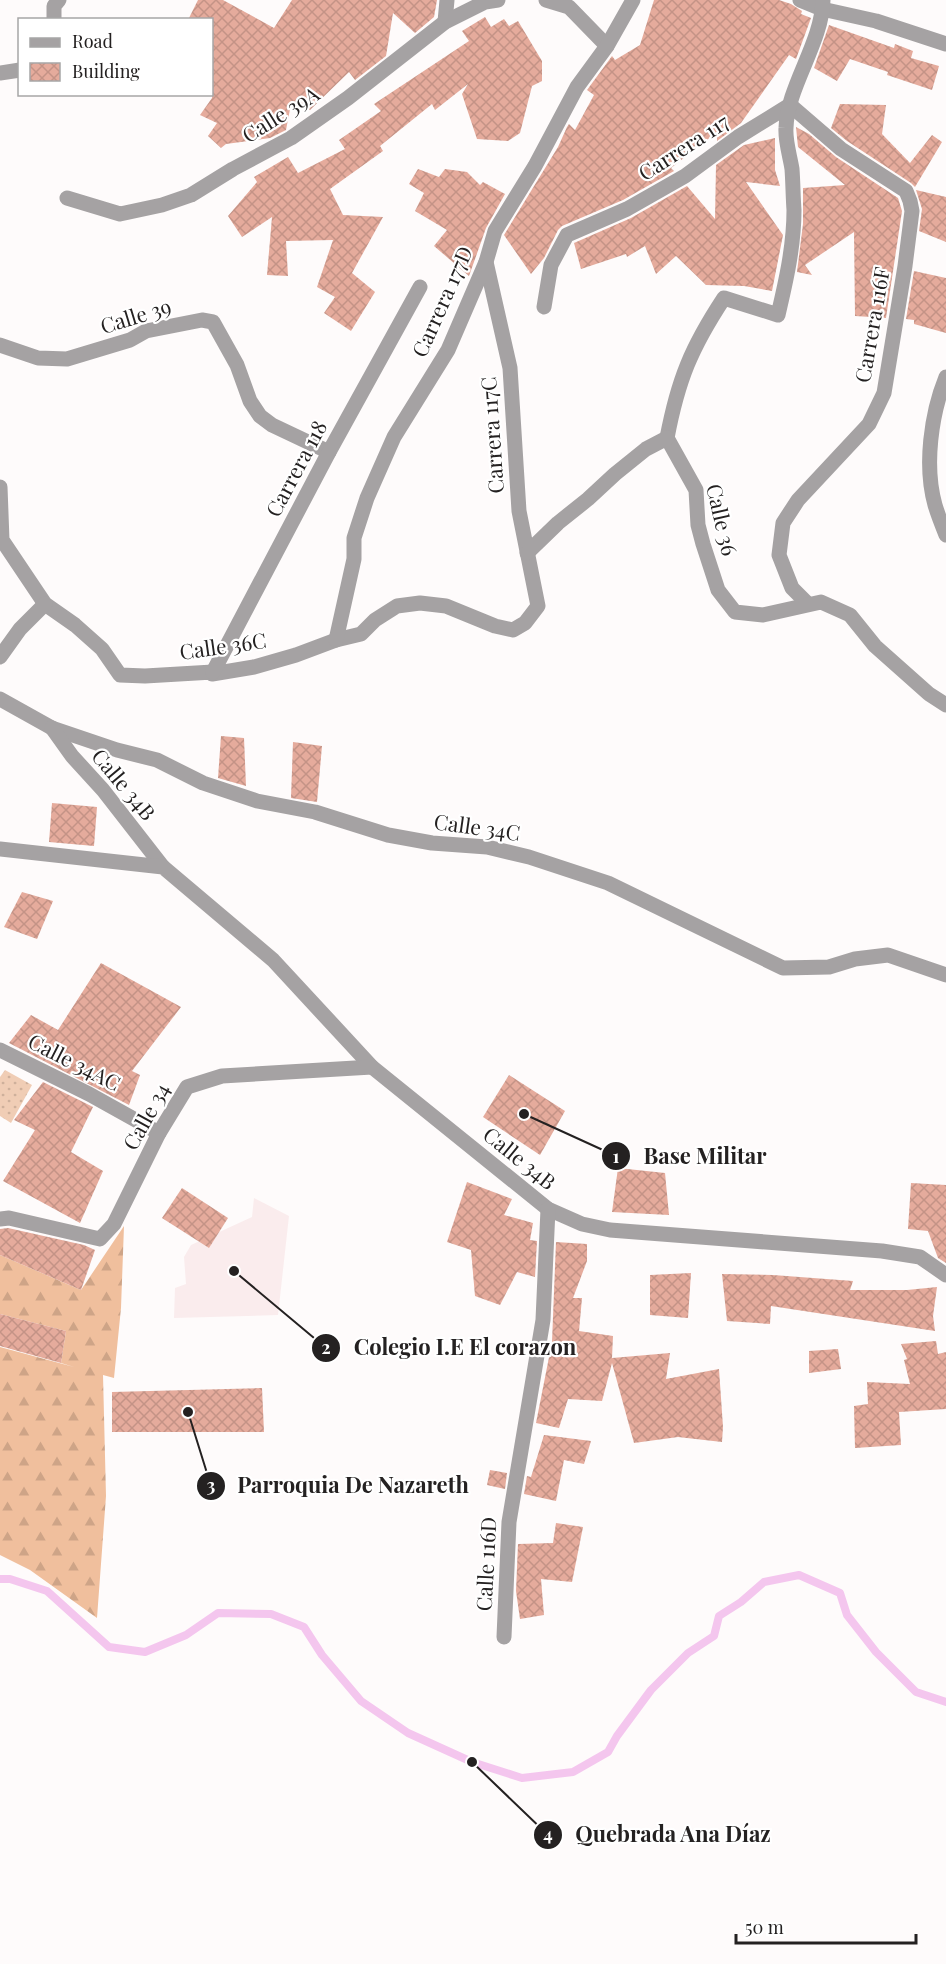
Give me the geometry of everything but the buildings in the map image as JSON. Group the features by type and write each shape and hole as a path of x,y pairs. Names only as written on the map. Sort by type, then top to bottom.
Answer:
{"street":[{"path":"54,18 54,6 59,0"},
{"path":"445,22 447,0"},
{"name":"Calle 39A","path":"67,198 120,214 162,205 191,195 291,138 348,98 445,22 485,2 498,0"},
{"path":"546,0 569,7 607,46"},
{"name":"Carrera 177D","path":"336,639 354,559 354,538 367,498 394,437 448,350 486,262 495,231 535,166 577,87 607,46 633,0"},
{"path":"801,0 946,44"},
{"path":"527,553 615,474 646,449 667,438 674,401 686,364 703,330 724,298 778,315 789,264 794,213 792,170 786,128 790,105 807,61 823,5"},
{"path":"0,73 18,70"},
{"name":"Carrera 117","path":"544,307 551,265 567,235 627,209 685,176 738,137 790,105"},
{"name":"Carrera 116F","path":"790,105 841,149 906,191 912,212 884,393 869,424 798,500 783,523 779,555 792,588 808,604"},
{"name":"Carrera 117C","path":"486,262 510,368 519,511 538,606"},
{"name":"Carrera 118","path":"213,672 329,452 420,287"},
{"name":"Calle 39","path":"1,350 38,358 67,359 130,340 146,331 202,320 213,322 237,365 250,400 260,416 272,425 329,452"},
{"path":"946,377 932,425 930,462 934,503 946,535"},
{"name":"Calle 36","path":"667,438 696,490 698,525 703,544 718,590 735,612 763,615 821,602 850,615 876,646 928,694 946,705"},
{"name":"Calle 36C","path":"0,486 2,540 45,604 75,625 102,649 120,675 145,676 213,672 212,674 254,667 296,655 336,639 361,634 375,620 397,606 420,603 446,606 495,626 513,630 525,623 538,606"},
{"path":"0,657 20,629 45,604"},
{"name":"Calle 34C","path":"0,699 52,728 117,750 158,760 203,783 257,801 315,812 388,835 432,843 487,847 529,857 608,883 783,968 830,967 855,959 888,955 946,975"},
{"name":"Calle 34B","path":"52,728 72,756 103,790 163,867 273,960 372,1067 548,1209 582,1224 610,1230 882,1251 920,1257 946,1275"},
{"path":"0,849 163,867"},
{"name":"Calle 34AC","path":"0,1050 159,1132"},
{"name":"Calle 34","path":"0,1219 9,1218 100,1239 114,1224 159,1132 187,1087 222,1076 372,1067"},
{"name":"Calle 116D","path":"504,1636 509,1522 543,1320 548,1209"}],"shaded area":[{"path":"5,1070 32,1085 11,1123 0,1116 0,1077"},
{"path":"254,1198 289,1216 278,1315 174,1318 175,1288 186,1284 184,1257 191,1245 252,1217"}],"green space":[{"path":"124,1226 121,1308 114,1378 103,1375 106,1496 97,1618 30,1570 0,1555 0,1347 74,1367 61,1363 66,1331 0,1314 0,1255 81,1290"}],"waterway":[{"path":"0,1579 10,1579 47,1591 109,1647 145,1652 186,1635 218,1613 271,1614 304,1627 322,1655 361,1701 408,1733 472,1762 522,1778 573,1772 608,1752 651,1690 688,1653 714,1636 719,1616 741,1602 764,1582 799,1575 840,1593 847,1615 876,1652 916,1692 946,1702"}],"place":[{"name":"Base Militar","path":"524,1114"},
{"name":"Colegio I.E El corazon","path":"234,1271"},
{"name":"Parroquia De Nazareth","path":"188,1412"},
{"name":"Quebrada Ana Díaz","path":"472,1762"}]}
